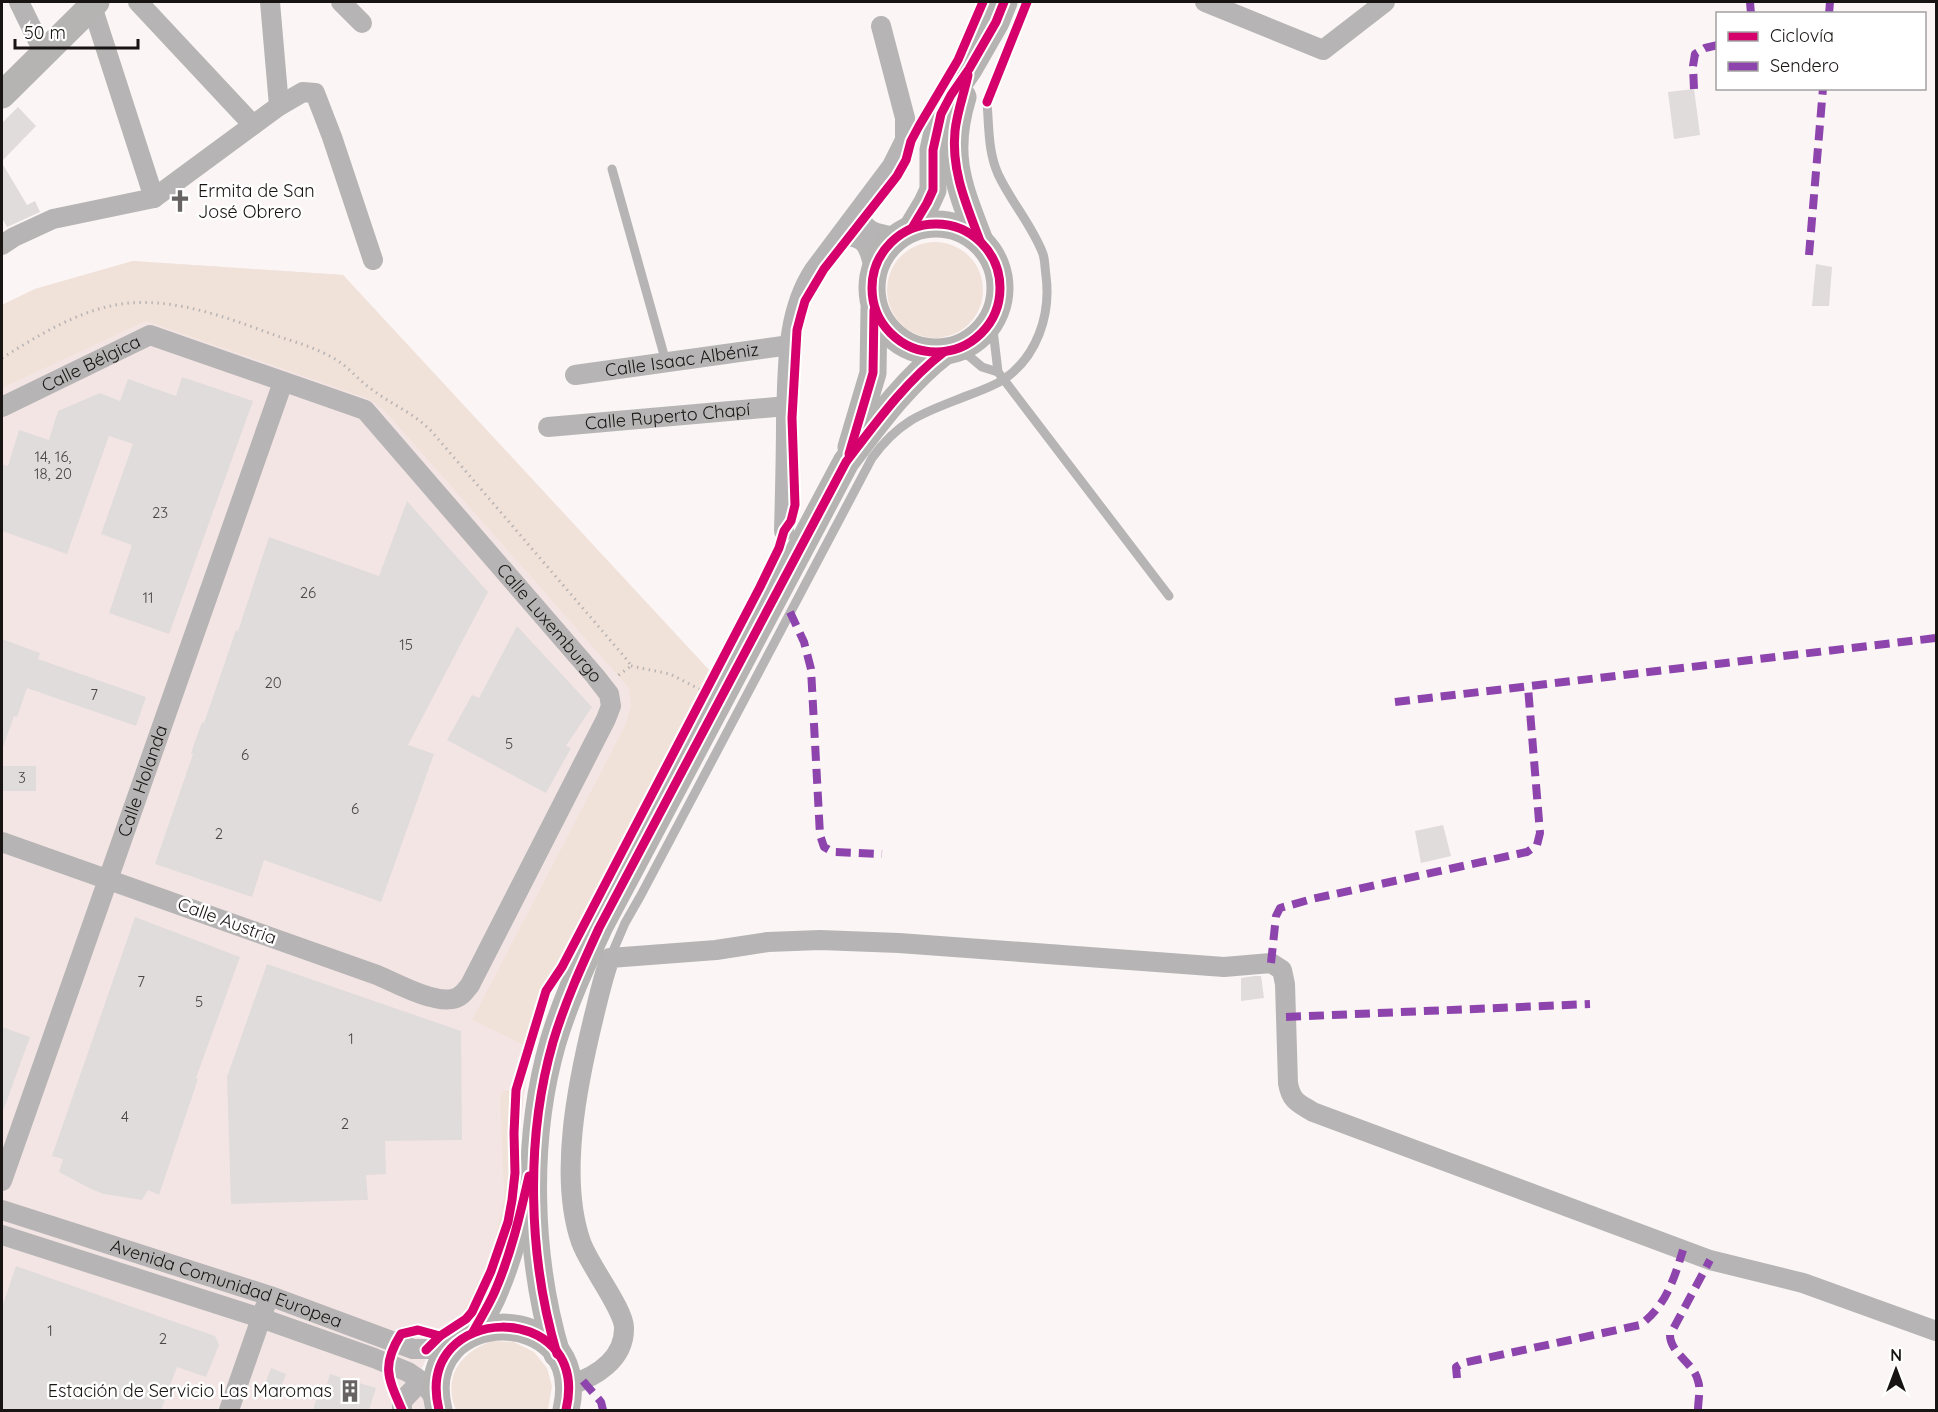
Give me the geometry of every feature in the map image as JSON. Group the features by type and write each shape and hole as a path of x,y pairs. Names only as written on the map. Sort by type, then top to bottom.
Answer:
{"main road":[{"path":"846,462 873,373 874,269 879,257 904,233 927,203 933,190 933,150 941,114 996,22 1004,2"},
{"path":"2,95 94,4"},
{"path":"473,1332 495,1293 517,1226 533,1155 544,1079 553,1042 568,998 709,695 846,462 929,363 949,351 969,344 992,321 1000,297 999,272 991,255 980,240 959,188 955,155 958,114 969,69"},
{"path":"904,233 926,224 940,224 968,232 980,240"},
{"path":"874,308 885,327 901,342 921,351 949,351"},
{"path":"533,1155 536,1230 546,1319 557,1354 567,1375 567,1398"},
{"path":"432,1397 439,1373 452,1349 473,1332 488,1327 519,1328 534,1333 547,1342 557,1354"}],"street":[{"path":"19,2 44,52"},
{"path":"138,2 253,125"},
{"path":"270,2 279,106"},
{"path":"341,2 362,23"},
{"path":"1205,2 1323,50 1385,2"},
{"path":"94,4 154,198"},
{"path":"784,531 787,406 793,320 805,284 892,166 904,140 905,118 881,26"},
{"path":"2,245 53,219 154,198 279,106 303,92 315,93 373,260"},
{"path":"859,212 866,229 877,233 904,233"},
{"path":"840,236 860,237 871,255 874,269"},
{"name":"Calle Bélgica","path":"2,407 150,335 283,382"},
{"name":"Calle Isaac Albéniz","path":"575,375 790,345"},
{"name":"Calle Luxemburgo","path":"283,382 365,410 609,694 611,706 606,719 470,985 463,995 452,999"},
{"name":"Calle Holanda","path":"2,1180 283,382"},
{"name":"Calle Ruperto Chapí","path":"548,428 787,406"},
{"name":"Calle Austria","path":"2,842 377,975 426,996 452,999"},
{"path":"567,1398 611,1361 619,1351 624,1326 618,1309 582,1244 572,1194 574,1110 589,1036 610,958 716,950 768,942 820,940 899,943 1224,968 1271,963 1282,970 1285,984 1290,1096 1313,1112 1710,1260 1803,1283 1936,1332"},
{"name":"Avenida Comunidad Europea","path":"2,1210 270,1296 412,1349 452,1349"},
{"name":"Avenida Comunidad Europea","path":"2,1234 261,1318 374,1358 408,1372 432,1397"},
{"path":"230,1410 270,1296"},
{"path":"402,1410 402,1401 432,1397"}],"lane":[{"path":"610,958 625,922 872,458 884,442 916,416 981,390 1000,375 1021,363 1033,348 1045,322 1048,290 1044,255 997,172 990,142 987,102"},
{"path":"612,169 666,362"},
{"path":"992,321 1000,375 1168,596"},
{"path":"949,351 969,356 982,368 1000,375"}],"path":[{"path":"2,358 73,318 129,303 185,306 261,330 332,357 346,366 369,388 423,422 631,666 670,674 709,695"},
{"path":"601,685 631,666"}],"shaded area":[{"path":"935,242 953,246 969,256 979,272 983,290 979,308 969,324 953,334 935,338 917,334 901,324 891,308 887,290 891,272 901,256 917,246"},
{"path":"133,261 343,275 709,670 556,972 532,1049 523,1101 514,1201 470,1320 439,1342 438,1333 422,1368 433,1410 2,1410 2,305 35,289"},
{"path":"133,261 343,275 709,670 555,970 532,1049 472,1020 626,724 631,705 629,688 384,410 369,399 146,321 2,388 2,305 35,289"},
{"path":"504,1090 511,1091 523,1101 514,1201 508,1227 470,1320 439,1342 438,1331 462,1315 492,1253 504,1198 500,1095"},
{"path":"493,1341 514,1342 534,1352 547,1368 552,1386 548,1410 456,1410 451,1387 457,1367 472,1351"}],"building":[{"path":"1694,89 1700,135 1674,139 1668,92"},
{"path":"18,107 36,126 2,161 2,123"},
{"path":"2,163 27,205 35,201 40,212 7,227 2,218"},
{"path":"1816,264 1832,267 1829,306 1812,306"},
{"path":"182,377 253,401 169,634 109,613 132,545 101,534 133,444 109,436 67,554 2,531 2,464 8,466 19,430 49,440 58,411 100,393 120,401 128,379 176,396"},
{"path":"407,501 488,592 408,745 434,754 381,902 264,860 252,897 155,864 193,754 191,753 202,722 204,723 236,630 238,631 269,537 379,576"},
{"path":"517,626 592,707 566,746 571,748 546,793 447,740 472,695 479,698"},
{"path":"2,639 40,653 38,659 146,697 136,726 27,688 3,747"},
{"path":"2,766 36,766 36,791 2,791"},
{"path":"1443,825 1451,856 1421,863 1415,831"},
{"path":"135,917 240,957 196,1078 198,1079 159,1195 148,1190 142,1200 104,1194 91,1189 59,1172 63,1159 52,1156"},
{"path":"267,964 461,1031 462,1140 385,1141 386,1174 366,1175 368,1200 231,1204 227,1077"},
{"path":"1261,976 1264,998 1241,1001 1241,978"},
{"path":"2,1027 30,1037 3,1111 2,1111"},
{"path":"16,1266 215,1336 219,1345 206,1377 177,1367 161,1410 2,1410 2,1307"},
{"path":"271,1368 286,1374 276,1400 261,1394"},
{"name":"Estación de Servicio Las Maromas","path":"330,1374 376,1388 369,1410 313,1410 318,1394 323,1396"}],"marked path":[{"path":"1750,2 1751,12"},
{"path":"1829,12 1830,2"},
{"path":"1694,89 1695,54 1716,45"},
{"path":"1809,255 1823,90"},
{"path":"790,612 804,642 811,669 820,835 824,847 833,852 882,854"},
{"path":"1395,702 1936,638"},
{"path":"1271,963 1276,916 1280,908 1527,852 1537,845 1540,833 1528,687"},
{"path":"1286,1017 1590,1004"},
{"path":"1457,1378 1456,1367 1463,1363 1640,1325 1663,1301 1683,1250"},
{"path":"1698,1410 1699,1388 1696,1375 1674,1347 1670,1335 1710,1260"},
{"path":"583,1381 601,1402 603,1410"}],"cycle path":[{"path":"426,1350 440,1336 466,1319 472,1312 491,1271 508,1222 515,1173 516,1090 546,991 562,967 760,587 779,548 784,531 791,521 795,505 792,418 797,330 805,301 824,269 897,176 906,160 911,141 958,60 983,2"},
{"path":"912,228 933,190 933,150 941,114 996,22 1004,2"},
{"path":"987,102 1027,2"},
{"path":"968,75 956,124 955,159 961,187 980,241"},
{"path":"936,224 961,229 982,242 995,263 1000,288 995,313 982,334 961,347 936,352 911,347 890,334 877,313 872,288 877,263 890,242 911,229 936,224"},
{"path":"849,454 873,373 874,310"},
{"path":"557,1354 540,1278 536,1238 534,1158 544,1079 553,1042 568,998 599,928 846,462 879,418 916,376 944,352"},
{"path":"473,1332 493,1296 506,1263 529,1176"},
{"path":"439,1410 438,1374 451,1348 474,1333 502,1327 530,1332 553,1347 567,1373 566,1410"},
{"path":"402,1410 389,1372 395,1345 401,1334 418,1330 440,1336"}],"place":[{"name":"Ermita de San José Obrero","path":"180,201"},
{"name":"Estación de Servicio Las Maromas","path":"350,1391"}]}
